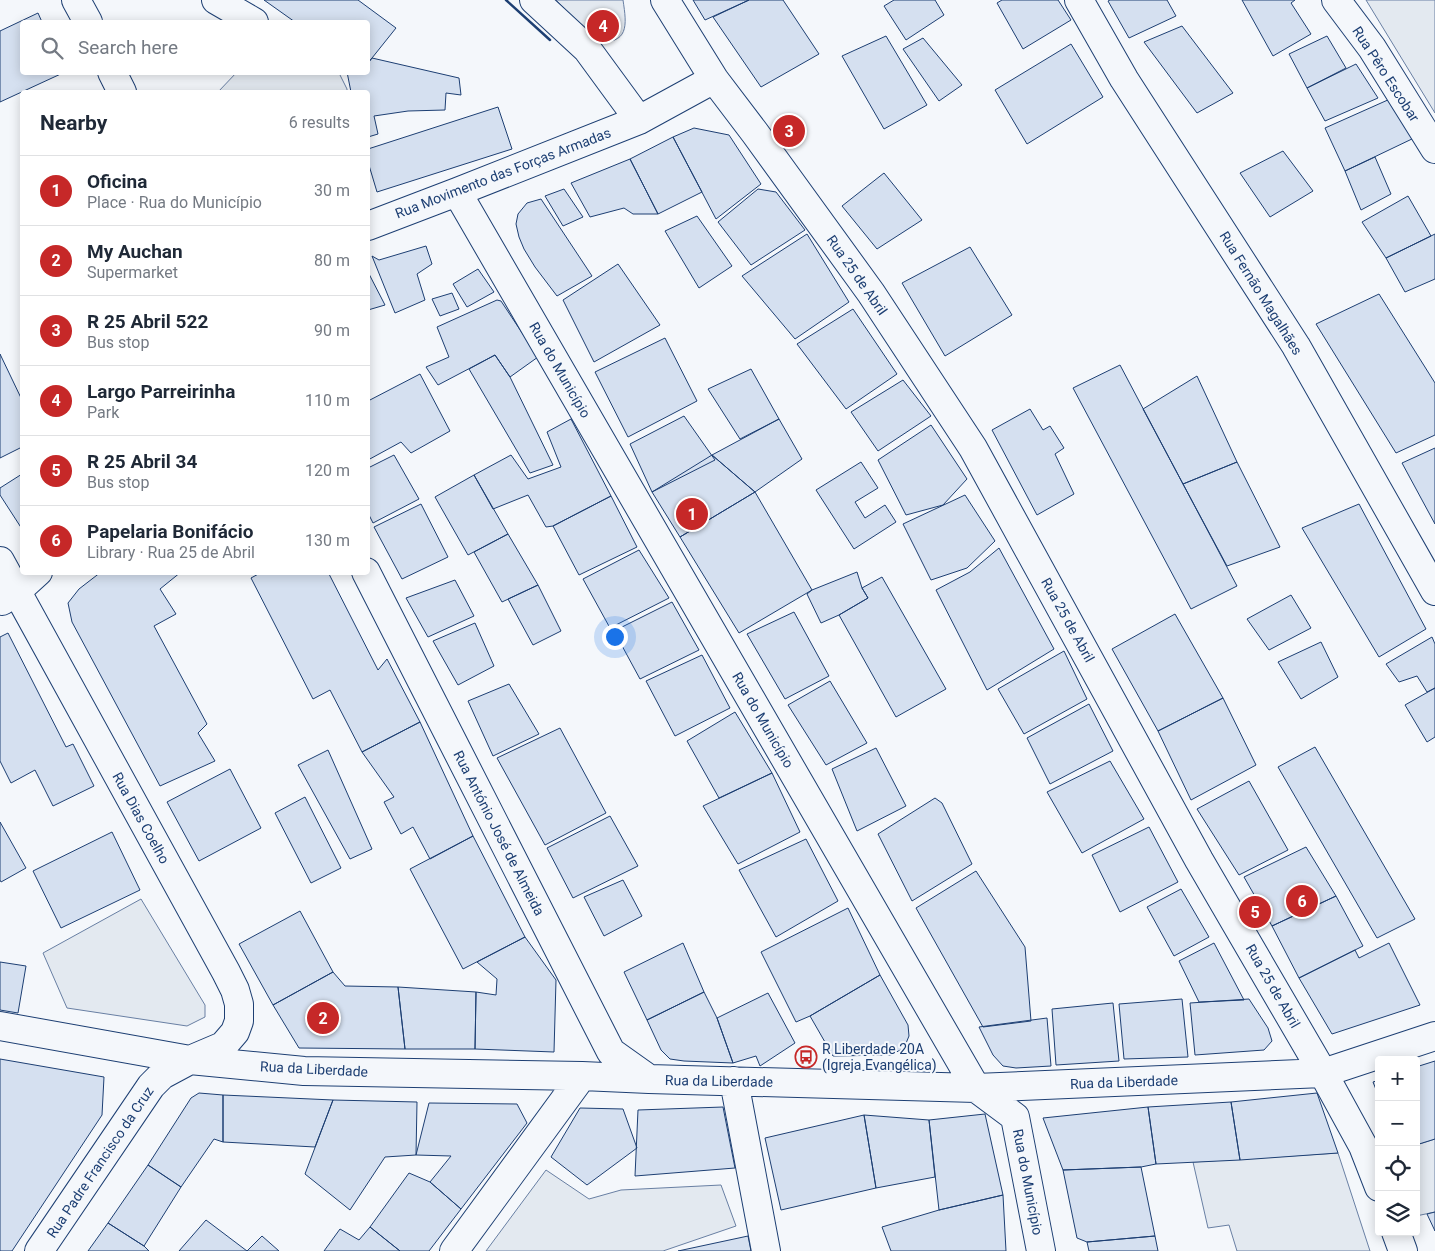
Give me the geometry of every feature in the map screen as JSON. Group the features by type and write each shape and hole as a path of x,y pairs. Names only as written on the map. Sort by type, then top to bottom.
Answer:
{"street":[{"path":"76,0 87,20"},
{"path":"216,0 251,20"},
{"path":"534,0 587,49 639,120"},
{"name":"Rua 25 de Abril","path":"665,0 714,79 872,293 973,448 1199,860 1323,1073 1363,1146 1375,1177"},
{"name":"Rua Fernão Magalhães","path":"1079,0 1124,79 1296,346 1435,591"},
{"name":"Rua Pêro Escobar","path":"1336,0 1372,48 1435,149"},
{"path":"114,75 121,90"},
{"name":"Rua Movimento das Forças Armadas","path":"370,225 639,120 714,79"},
{"name":"Rua do Município","path":"457,192 976,1088 1015,1118 1041,1251"},
{"name":"Rua Dias Coelho","path":"0,561 8,597 235,990 239,1004 239,1021 235,1032 223,1046 190,1060"},
{"path":"8,597 34,575"},
{"name":"Rua António José de Almeida","path":"368,575 611,1052 649,1079"},
{"name":"Rua da Liberdade","path":"0,1026 190,1060 304,1071 582,1076 976,1088 1323,1073 1435,1036"},
{"name":"Rua Padre Francisco da Cruz","path":"39,1251 151,1086 162,1075 190,1060"},
{"path":"454,1251 582,1076"},
{"path":"734,1081 766,1251"},
{"path":"1397,1236 1403,1251"}],"shaded area":[{"path":"556,0 623,0 625,25 623,32 615,40 596,42"},
{"path":"1366,0 1435,0 1435,113"},
{"path":"234,75 340,75 347,89 347,90 220,90"},
{"path":"141,899 205,1005 205,1017 187,1026 67,1008 43,953"},
{"path":"1435,1139 1435,1212 1420,1215 1420,1146 1420,1144"},
{"path":"1338,1153 1370,1251 1237,1251 1229,1225 1208,1228 1193,1162"},
{"path":"546,1170 589,1199 621,1190 721,1185 736,1226 663,1251 486,1251"}],"building":[{"path":"264,0 358,0 396,28 370,60 370,20 292,20"},
{"path":"693,0 749,0 705,20"},
{"path":"749,0 783,0 819,54 761,87 713,17"},
{"path":"894,0 935,0 944,15 906,40 884,6"},
{"path":"1002,0 1058,0 1071,20 1023,49 997,3"},
{"path":"1167,0 1176,16 1129,38 1108,1"},
{"path":"1242,0 1295,0 1291,3 1311,34 1273,56"},
{"path":"38,13 41,20 23,20"},
{"path":"20,22 20,75 58,75 26,90 20,90 20,93 0,102 0,31"},
{"path":"1182,26 1233,93 1197,113 1144,42"},
{"path":"886,36 927,105 884,129 842,56"},
{"path":"1327,36 1346,68 1307,88 1289,54"},
{"path":"923,38 962,85 939,101 903,49"},
{"path":"1071,44 1103,97 1027,144 995,90"},
{"path":"372,58 459,78 461,95 446,93 445,110 408,111 374,116 378,134 370,136 370,90 351,90 348,75 370,75 370,60"},
{"path":"1356,64 1378,98 1325,121 1307,88"},
{"path":"1390,99 1414,138 1345,171 1325,128"},
{"path":"498,107 512,149 377,192 370,169 370,148"},
{"path":"694,128 729,135 761,184 716,219 673,137"},
{"path":"673,137 702,192 658,214 630,159"},
{"path":"1283,151 1313,191 1270,217 1240,173"},
{"path":"1375,157 1391,194 1361,210 1345,171"},
{"path":"630,159 658,214 633,214 624,208 590,217 571,183"},
{"path":"884,173 922,220 877,249 842,206"},
{"path":"564,189 583,217 563,226 545,196"},
{"path":"758,189 776,192 805,230 751,265 718,222"},
{"path":"1408,196 1431,236 1386,258 1362,222"},
{"path":"541,199 592,276 557,296 524,249 516,224 518,214 527,203"},
{"path":"697,216 732,266 699,288 665,231"},
{"path":"807,234 849,302 795,339 742,276"},
{"path":"1435,234 1435,279 1405,292 1386,258"},
{"path":"426,246 432,264 417,274 425,300 395,313 372,256 379,260"},
{"path":"970,247 1012,315 945,356 902,283"},
{"path":"618,264 660,325 594,362 563,300"},
{"path":"478,269 494,292 467,307 453,284"},
{"path":"370,276 385,305 370,309"},
{"path":"452,293 459,309 440,316 432,299"},
{"path":"1379,294 1435,383 1435,435 1396,453 1316,324"},
{"path":"497,300 501,301 538,357 510,377 495,355 438,385 426,367 449,357 437,327"},
{"path":"853,309 897,374 846,409 797,344"},
{"path":"665,338 697,401 628,437 595,372"},
{"path":"0,354 20,396 20,448 0,458"},
{"path":"495,355 510,377 553,465 530,473 469,369"},
{"path":"1120,365 1237,586 1191,609 1073,388"},
{"path":"751,369 779,419 740,439 708,389"},
{"path":"420,374 450,431 411,453 401,442 370,459 370,400"},
{"path":"1197,376 1237,462 1183,484 1143,409"},
{"path":"903,380 931,416 878,451 851,412"},
{"path":"1030,409 1043,430 1050,426 1064,448 1055,454 1074,494 1037,515 992,430"},
{"path":"684,416 715,460 652,492 630,444"},
{"path":"571,419 611,496 553,526 546,527 528,495 493,509 474,475 511,455 528,479 561,467 547,432"},
{"path":"779,419 802,459 755,492 712,455"},
{"path":"931,425 967,479 943,505 906,515 878,460"},
{"path":"1435,448 1435,524 1402,463"},
{"path":"394,455 419,499 373,523 370,517 370,467"},
{"path":"712,455 755,492 680,537 652,492"},
{"path":"861,462 878,488 855,502 865,518 885,505 896,522 854,549 816,490"},
{"path":"1237,462 1280,547 1227,566 1183,484"},
{"path":"20,475 20,526 0,495 0,488"},
{"path":"474,475 508,534 468,555 435,497"},
{"path":"755,492 812,590 739,633 680,537"},
{"path":"965,495 995,541 967,568 931,580 903,524"},
{"path":"611,496 637,547 579,575 553,526"},
{"path":"421,504 448,557 402,579 374,527"},
{"path":"1359,504 1426,629 1379,657 1302,528"},
{"path":"508,534 538,585 502,602 474,552"},
{"path":"999,548 1054,649 987,690 936,590 970,572"},
{"path":"639,550 669,598 610,628 583,579"},
{"path":"857,572 862,588 868,598 821,623 807,594 812,590"},
{"path":"97,575 177,575 160,589 176,614 154,626 207,724 198,733 215,761 160,786 72,622 68,603 79,589"},
{"path":"256,575 330,575 378,670 387,659 420,722 362,752 330,690 313,699 251,578"},
{"path":"882,577 946,689 896,717 839,615 868,598 862,588"},
{"path":"455,580 474,616 428,637 406,598"},
{"path":"538,585 561,631 533,645 508,599"},
{"path":"1291,595 1311,628 1269,650 1247,619"},
{"path":"672,602 699,650 640,679 614,631"},
{"path":"794,612 829,676 785,699 747,634"},
{"path":"1175,614 1223,698 1158,731 1112,649"},
{"path":"475,623 494,666 458,685 433,641"},
{"path":"8,633 66,747 73,744 94,786 53,806 35,770 11,783 0,761 0,637"},
{"path":"1432,637 1435,644 1435,688 1427,692 1417,676 1399,682 1386,664"},
{"path":"1321,642 1338,677 1301,699 1278,662"},
{"path":"1064,651 1087,699 1024,734 998,689"},
{"path":"702,655 730,708 675,736 646,681"},
{"path":"830,681 867,743 826,765 788,705"},
{"path":"509,684 539,734 493,756 468,701"},
{"path":"1435,688 1435,737 1427,742 1405,705"},
{"path":"1223,698 1256,765 1191,800 1158,731"},
{"path":"1089,704 1113,751 1050,784 1027,738"},
{"path":"735,712 772,773 719,798 687,741"},
{"path":"420,722 473,836 430,859 413,827 401,834 384,802 394,797 362,752"},
{"path":"560,728 606,813 545,845 497,758"},
{"path":"1315,747 1415,919 1377,938 1278,767"},
{"path":"876,748 906,806 857,831 832,769"},
{"path":"328,750 372,849 350,859 298,765"},
{"path":"1110,761 1144,819 1082,853 1047,792"},
{"path":"230,769 261,828 199,861 167,802"},
{"path":"772,773 800,832 738,864 703,806"},
{"path":"1249,781 1288,850 1239,875 1197,809"},
{"path":"305,797 341,868 311,883 275,813"},
{"path":"935,798 942,803 972,864 912,901 878,834"},
{"path":"610,816 638,866 573,898 547,848"},
{"path":"0,822 26,868 1,882 0,880"},
{"path":"1149,827 1178,882 1120,912 1092,855"},
{"path":"112,832 140,890 61,928 33,871"},
{"path":"473,836 525,937 463,969 410,869"},
{"path":"806,839 838,901 776,937 739,870"},
{"path":"1306,847 1336,896 1272,926 1244,877"},
{"path":"976,871 1025,947 1031,1021 983,1027 916,908"},
{"path":"623,880 642,916 604,936 584,897"},
{"path":"1181,889 1209,937 1174,956 1147,907"},
{"path":"1336,896 1363,946 1299,978 1272,926"},
{"path":"848,908 880,975 810,1016 796,1022 761,952"},
{"path":"300,911 333,972 273,1005 239,944"},
{"path":"525,937 556,980 554,1052 475,1049 476,992 496,995 497,979 477,962"},
{"path":"683,943 704,992 647,1020 624,972"},
{"path":"1214,943 1244,1000 1199,1002 1179,961"},
{"path":"1389,943 1420,1005 1332,1034 1299,978 1355,950 1359,958"},
{"path":"0,962 26,966 18,1013 0,1010"},
{"path":"333,972 345,986 398,987 405,1049 299,1048 273,1005"},
{"path":"880,975 908,1025 909,1036 904,1048 891,1055 833,1056 810,1016"},
{"path":"398,987 476,992 475,1049 405,1049"},
{"path":"704,992 717,1018 733,1063 670,1059 661,1050 647,1020"},
{"path":"768,993 795,1043 760,1066 756,1056 733,1063 717,1018"},
{"path":"1182,999 1188,1057 1124,1059 1119,1004"},
{"path":"1249,999 1268,1028 1272,1041 1264,1050 1195,1055 1190,1003"},
{"path":"1113,1003 1119,1061 1056,1065 1052,1009"},
{"path":"1047,1018 1051,1066 1016,1068 1003,1066 993,1055 979,1027"},
{"path":"0,1059 104,1077 102,1115 12,1251 0,1251"},
{"path":"1435,1061 1435,1139 1420,1144 1420,1101 1420,1066"},
{"path":"199,1093 223,1095 223,1142 214,1139 181,1187 148,1165 191,1098"},
{"path":"1317,1093 1338,1153 1240,1160 1231,1102"},
{"path":"223,1095 333,1100 315,1147 223,1142"},
{"path":"333,1100 417,1102 416,1155 385,1157 350,1210 305,1174"},
{"path":"1231,1102 1240,1160 1156,1164 1148,1107"},
{"path":"429,1103 517,1104 527,1123 461,1209 430,1182 451,1156 416,1155"},
{"path":"723,1107 735,1168 635,1176 638,1110"},
{"path":"1148,1107 1156,1164 1141,1167 1063,1170 1043,1118"},
{"path":"580,1108 623,1109 637,1148 587,1185 551,1157"},
{"path":"985,1114 1003,1195 939,1210 929,1120"},
{"path":"864,1115 876,1188 781,1210 765,1138"},
{"path":"864,1115 929,1120 935,1177 876,1188"},
{"path":"148,1165 181,1187 144,1246 108,1223"},
{"path":"1141,1167 1155,1236 1087,1242 1077,1238 1063,1170"},
{"path":"409,1173 430,1182 461,1209 429,1251 400,1251 370,1227"},
{"path":"1003,1195 1006,1251 891,1251 882,1227 939,1210"},
{"path":"1435,1212 1435,1231 1427,1214"},
{"path":"206,1220 247,1251 179,1251"},
{"path":"108,1223 144,1246 149,1251 88,1251"},
{"path":"370,1227 400,1251 324,1251 340,1229 359,1240"},
{"path":"262,1236 279,1251 247,1251"},
{"path":"748,1236 751,1251 678,1251"},
{"path":"1155,1236 1158,1251 1089,1251 1087,1242"}],"wall":[{"path":"506,0 550,40"}],"place":[{"name":"Largo Parreirinha","path":"603,26"},
{"name":"R 25 Abril 522","path":"789,131"},
{"name":"Oficina","path":"692,514"},
{"name":"Papelaria Bonifácio","path":"1302,901"},
{"name":"R 25 Abril 34","path":"1255,912"},
{"name":"My Auchan","path":"323,1018"},
{"name":"R Liberdade 20A (Igreja Evangélica)","path":"806,1057"}]}
